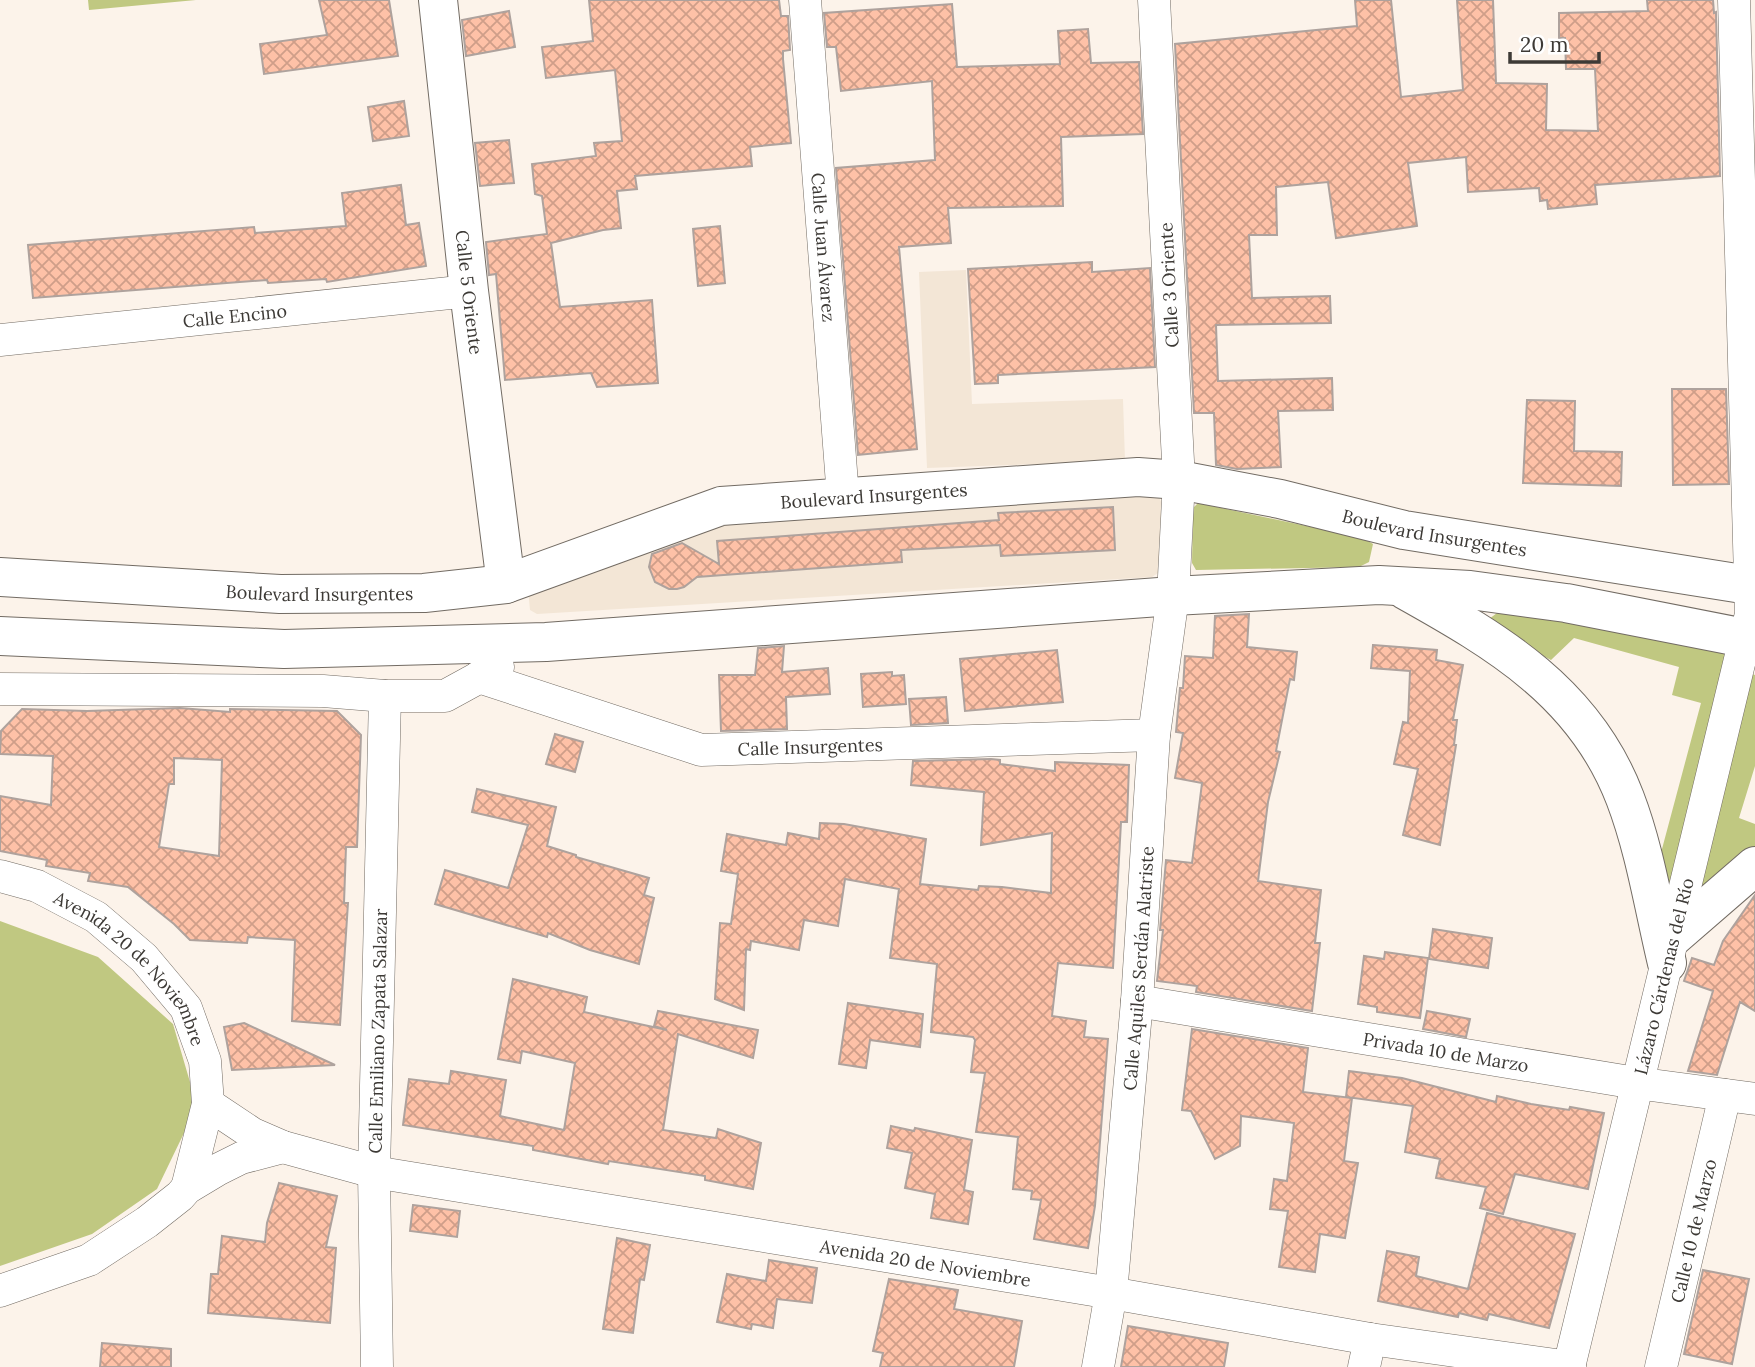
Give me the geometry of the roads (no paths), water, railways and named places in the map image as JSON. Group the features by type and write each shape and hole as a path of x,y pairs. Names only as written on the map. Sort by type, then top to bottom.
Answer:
{"main road":[{"name":"Calle 5 Oriente","path":"438,0 469,291 506,584"},
{"name":"Boulevard Insurgentes","path":"0,577 280,594 424,593 506,584 721,506 1138,477 1179,480 1280,499 1404,530 1753,585"},
{"path":"0,636 284,649 546,642 1174,583 1398,585 1470,590 1566,603 1750,638"},
{"path":"1398,585 1470,626 1516,657 1554,691 1591,735 1614,774 1631,815 1670,950 1755,866"}],"street":[{"name":"Calle Juan Álvarez","path":"805,0 843,496"},
{"name":"Calle 3 Oriente","path":"1154,0 1179,480 1174,583"},
{"name":"Lázaro Cárdenas del Río","path":"1570,1367 1636,1083 1750,638 1753,585 1752,511 1734,0"},
{"name":"Calle Encino","path":"0,340 469,291"},
{"name":"Calle Aquiles Serdán Alatriste","path":"1098,1367 1111,1293 1137,1002 1154,735 1174,583"},
{"path":"0,689 323,691 385,696 445,696 546,642"},
{"name":"Calle Insurgentes","path":"479,677 701,750 1154,735"},
{"name":"Calle Emiliano Zapata Salazar","path":"377,1367 374,1172 385,696"},
{"name":"Avenida 20 de Noviembre","path":"0,876 37,886 96,917 144,958 186,1008 205,1060 208,1104 187,1188"},
{"name":"Privada 10 de Marzo","path":"1137,1002 1636,1083 1740,1097"},
{"name":"Calle 10 de Marzo","path":"1661,1367 1740,1097"},
{"name":"Avenida 20 de Noviembre","path":"208,1104 253,1134 283,1147 374,1172 1111,1293 1367,1353 1570,1367"},
{"path":"0,1291 89,1260 147,1222 187,1188 242,1158 283,1147"}]}
